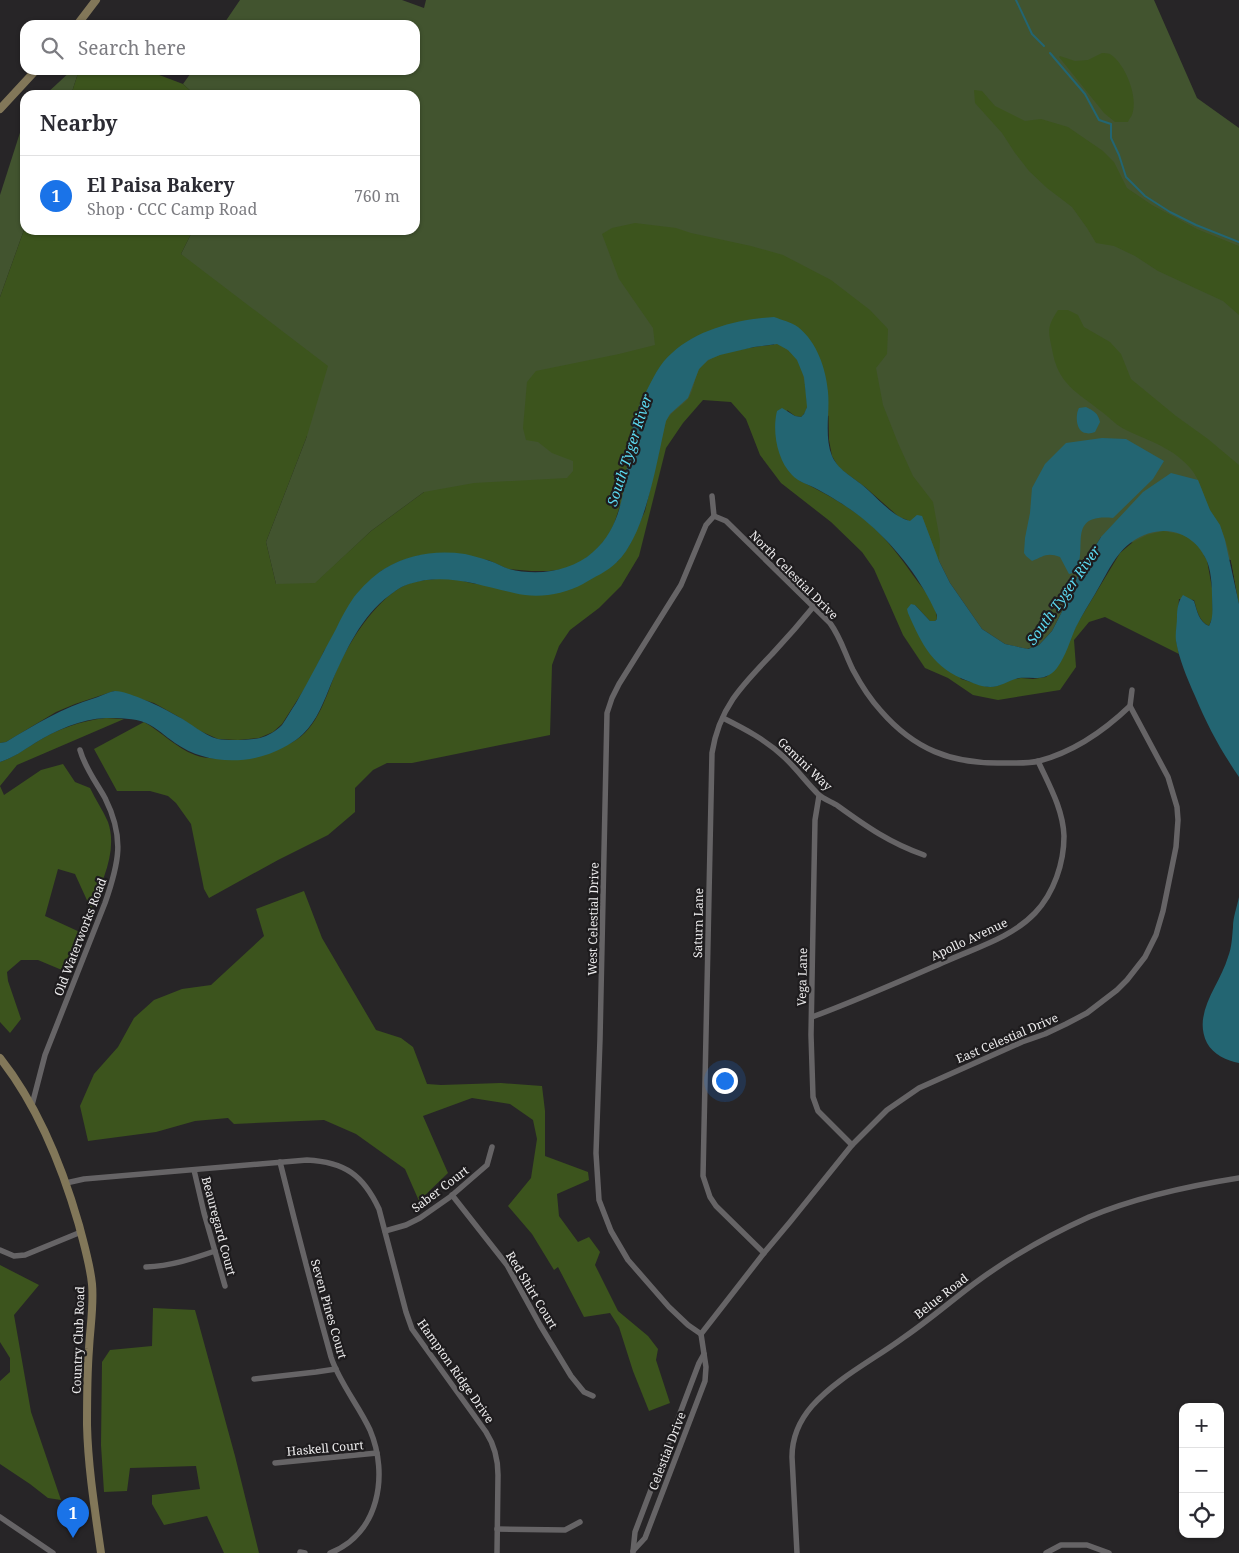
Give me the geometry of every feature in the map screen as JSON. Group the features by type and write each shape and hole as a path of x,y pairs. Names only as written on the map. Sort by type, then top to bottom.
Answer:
{"street":[{"path":"81,20 96,0"},
{"path":"0,109 31,75"},
{"path":"712,496 714,516"},
{"name":"North Celestial Drive","path":"714,516 726,521 814,606 835,630 853,669 874,702 894,724 927,749 941,755 971,762 1038,761 1062,752 1094,735 1130,706"},
{"name":"West Celestial Drive","path":"701,1334 688,1325 655,1292 628,1260 619,1246 599,1200 596,1153 601,1029 607,713 619,684 680,585 706,525 714,516"},
{"name":"Saturn Lane","path":"764,1253 716,1206 708,1192 704,1176 712,754 717,729 730,704 748,678 787,638 814,606"},
{"path":"1130,706 1132,690"},
{"name":"East Celestial Drive","path":"701,1334 852,1145 887,1110 920,1088 1022,1042 1059,1028 1087,1013 1117,990 1144,957 1156,935 1163,911 1176,847 1177,807 1168,777 1130,706"},
{"name":"Gemini Way","path":"723,718 767,742 784,756 819,796 891,842 924,855"},
{"name":"Old Waterworks Road","path":"32,1106 43,1061 105,903 114,876 118,855 118,838 113,818 88,770 80,750"},
{"name":"Apollo Avenue","path":"812,1017 862,998 986,944 1020,926 1040,908 1057,876 1061,863 1064,837 1061,813 1038,761"},
{"name":"Vega Lane","path":"819,796 815,820 812,1017 813,1097 818,1111 852,1145"},
{"name":"Country Club Road","path":"0,1058 32,1106 66,1183 88,1260 92,1286 92,1308 87,1427 101,1553"},
{"name":"Saber Court","path":"385,1231 406,1225 420,1218 452,1195 487,1165 492,1147"},
{"name":"Hampton Ridge Drive","path":"66,1183 84,1179 308,1160 322,1160 347,1168 361,1180 372,1193 379,1209 412,1329 494,1446 498,1462 497,1553"},
{"name":"Seven Pines Court","path":"280,1162 332,1360 369,1428 376,1453 378,1489 372,1512 367,1522 353,1539 330,1553"},
{"name":"Beauregard Court","path":"194,1170 225,1286"},
{"name":"Belue Road","path":"797,1553 792,1457 793,1442 801,1420 812,1406 831,1388 915,1329 974,1283 1032,1246 1088,1218 1133,1201 1172,1191 1239,1178"},
{"name":"Red Shirt Court","path":"452,1195 507,1265 540,1326 571,1376 584,1392 593,1396"},
{"path":"0,1250 14,1256 25,1255 80,1232"},
{"path":"146,1267 183,1262 215,1251"},
{"name":"Celestial Drive","path":"633,1552 645,1538 705,1381 706,1367 701,1334"},
{"name":"Celestial Drive","path":"633,1552 635,1532 704,1354"},
{"path":"254,1378 336,1369"},
{"name":"Haskell Court","path":"275,1463 376,1453"},
{"path":"0,1517 53,1553"},
{"path":"497,1529 565,1530 580,1522"},
{"path":"1046,1553 1061,1545 1087,1545 1109,1553"}],"green space":[{"path":"240,0 402,0 424,8 426,0 1154,0 1197,98 1239,128 1239,604 1231,560 1101,537 1079,572 1071,594 1052,631 1039,645 1027,649 1005,644 982,629 950,583 939,561 754,318 620,506 424,492 371,531 315,584 276,584 266,542 307,436 181,254 190,235 420,235 420,90 190,90 183,84 189,75 420,75 420,20 226,20"},
{"path":"1102,53 1110,54 1116,59 1129,82 1134,100 1134,108 1128,122 1115,122 1104,113 1059,57 1075,61 1088,60"},
{"path":"67,75 77,75 73,90 50,90"},
{"path":"77,75 159,75 183,84 190,90 73,90"},
{"path":"974,90 982,91 995,106 1025,121 1041,119 1068,127 1103,151 1114,162 1127,188 1152,205 1197,229 1239,246 1239,315 1223,301 1158,271 1135,256 1114,246 1096,243 1072,207 1029,171 1002,133 975,103"},
{"path":"20,133 20,235 22,235 0,297 0,195"},
{"path":"635,223 676,228 783,255 831,280 870,310 888,329 887,354 876,368 883,405 913,476 933,502 940,540 939,561 922,516 917,515 910,521 899,517 865,487 839,468 832,456 829,440 828,391 798,327 657,371 638,408 620,506 614,524 607,538 581,562 565,569 531,571 508,569 488,560 421,555 398,562 381,571 324,651 310,680 282,724 273,732 259,738 218,739 198,730 154,703 114,691 56,712 6,742 0,743 0,297 22,235 190,235 181,254 328,366 307,436 266,542 276,584 315,583 371,531 424,492 474,483 567,478 573,471 573,461 552,453 538,442 526,440 523,428 527,382 536,371 655,345 653,328 619,279 602,234 612,228"},
{"path":"1058,310 1068,310 1078,315 1084,327 1110,342 1121,354 1131,379 1239,465 1239,604 1232,564 1224,535 1191,469 1169,450 1120,426 1077,393 1059,371 1049,333 1050,325"},
{"path":"778,344 788,350 799,362 806,389 807,407 803,415 801,417 795,416 787,410 800,481 836,500 862,517 895,551 931,599 937,619 930,621 915,605 911,605 961,679 988,687 997,686 1013,679 1046,677 1056,668 1077,624 1120,553 1133,542 1147,535 1163,531 1184,535 1197,545 1207,560 1212,588 1213,616 1209,626 1197,612 1194,600 1179,599 1176,640 1179,654 1105,617 1089,622 1074,640 1076,667 1060,690 998,700 973,695 948,678 925,668 903,635 874,569 862,552 831,522 781,483 760,455 746,419 731,402 703,400 683,423 666,448 639,556 621,586 599,608 570,630 559,646 552,665 550,735 412,763 387,763 373,770 355,788 355,812 328,835 209,898 204,889 191,824 176,803 168,796 150,791 117,791 94,749 144,722 188,752 209,758 223,758 282,746 301,737 309,729 321,709 338,667 358,632 386,598 408,584 425,580 456,579 483,584 617,562 629,546 645,511 666,421 688,399 699,370 705,363 723,354 747,348"},
{"path":"106,718 124,719 17,765 0,786 0,762 60,730 87,721"},
{"path":"63,764 75,782 90,788 104,813 111,833 110,855 104,877 91,909 75,874 58,869 45,916 82,933 69,973 38,960 21,960 7,972 8,981 21,1019 10,1033 0,1022 0,786 4,795 41,770"},
{"path":"304,891 322,938 376,1030 401,1038 413,1047 427,1084 501,1083 542,1086 545,1111 545,1156 588,1172 589,1180 557,1194 559,1216 578,1242 589,1237 600,1252 595,1265 618,1311 648,1336 658,1349 656,1360 670,1403 649,1411 633,1371 619,1327 610,1313 584,1317 558,1267 554,1270 532,1234 508,1206 531,1178 537,1139 533,1120 510,1104 472,1098 423,1116 448,1173 419,1201 405,1169 356,1134 324,1120 234,1124 228,1118 195,1121 156,1132 88,1141 80,1106 94,1074 118,1047 134,1018 154,1000 182,989 211,985 264,936 256,909"},
{"path":"0,1265 39,1285 14,1315 31,1412 61,1500 48,1498 0,1464 0,1381 10,1372 10,1358 0,1342"},
{"path":"153,1308 195,1310 259,1553 224,1553 207,1516 164,1525 152,1504 152,1495 200,1489 196,1466 130,1468 127,1491 104,1492 101,1445 102,1362 110,1350 152,1346"}],"water":[{"path":"774,317 789,322 805,333 823,365 828,392 828,440 835,462 843,471 898,516 910,521 917,515 922,516 939,561 950,583 982,629 1005,644 1028,649 1039,645 1052,631 1071,594 1079,572 1101,537 1143,492 1171,473 1198,480 1210,510 1220,525 1225,540 1239,604 1239,777 1205,718 1184,669 1176,641 1178,609 1183,595 1194,601 1203,622 1209,626 1212,619 1212,587 1209,567 1200,549 1192,541 1184,535 1164,531 1143,535 1127,546 1111,565 1076,627 1060,663 1049,675 1040,678 1019,678 990,687 956,676 937,662 930,654 913,625 907,609 911,604 915,605 930,621 935,621 937,615 924,590 899,554 879,533 850,509 803,483 787,469 777,445 775,427 777,411 782,408 795,416 801,417 807,407 804,377 797,360 788,350 777,344 720,355 708,360 699,369 688,398 670,414 666,421 643,515 636,534 627,550 613,566 575,588 540,596 523,595 475,583 448,579 422,581 401,587 380,604 362,624 348,647 320,710 308,729 292,743 269,754 245,760 220,760 208,758 186,749 154,727 141,721 106,718 87,720 60,730 0,762 0,743 6,742 60,712 115,691 128,693 154,704 207,735 218,739 239,740 263,737 282,725 357,593 376,575 393,564 423,554 454,553 487,560 509,569 542,572 564,568 584,559 605,539 613,525 623,493 635,417 651,381 664,361 682,345 706,332 733,323"},
{"path":"1086,407 1098,416 1100,422 1095,432 1083,432 1078,426 1077,415 1079,408"},
{"path":"1102,438 1126,439 1164,461 1153,479 1113,518 1097,518 1088,522 1083,528 1078,565 1073,573 1069,574 1060,557 1046,555 1032,561 1024,553 1025,538 1032,488 1045,464 1066,443"},
{"path":"1239,897 1239,1063 1230,1061 1210,1047 1203,1032 1203,1021 1209,999 1229,953"}],"waterway":[{"path":"1016,0 1032,34 1044,46"},
{"path":"1050,53 1085,94 1099,120 1111,124 1111,138 1126,177 1145,196 1170,212 1196,225 1239,242"}],"place":[{"name":"El Paisa Bakery","path":"73,1538"}],"water label":[{"name":"South Tyger River","path":"629,450"},
{"name":"South Tyger River","path":"1063,595"}]}
